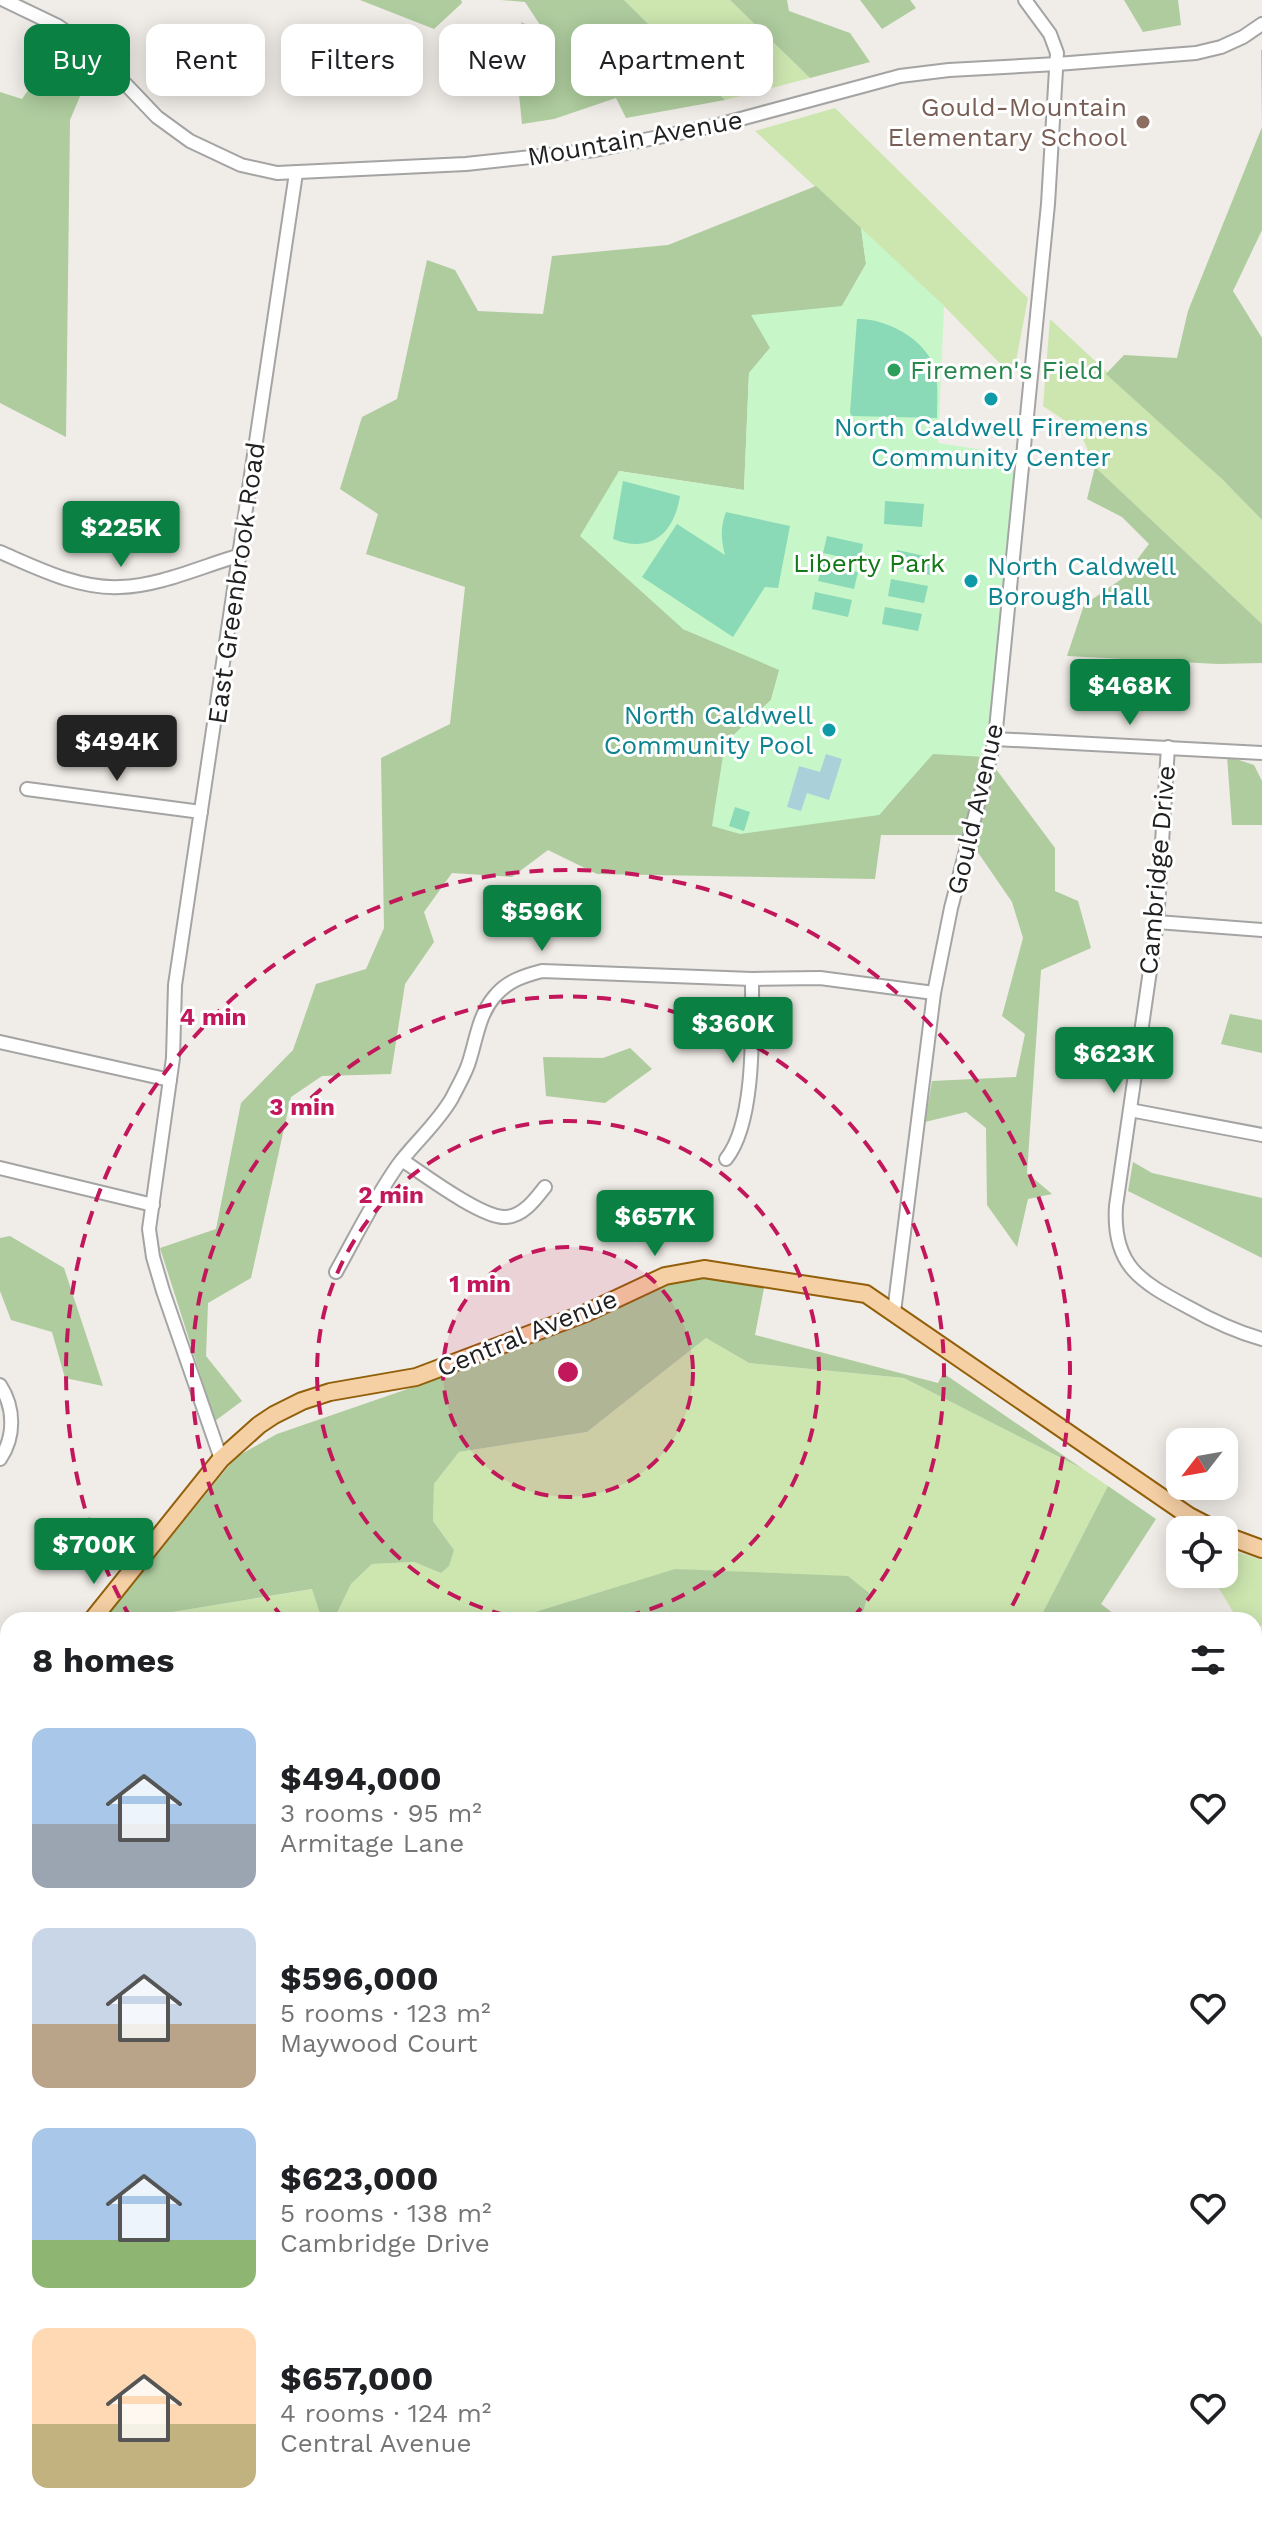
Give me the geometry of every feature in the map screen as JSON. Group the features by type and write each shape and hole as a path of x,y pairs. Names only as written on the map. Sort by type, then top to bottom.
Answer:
{"main road":[{"name":"Central Avenue","path":"98,1612 221,1459 259,1425 302,1401 330,1392 416,1377 586,1313 665,1276 684,1271 724,1271 866,1294 1189,1516"},
{"path":"1238,1540 1262,1549"}],"street":[{"name":"Mountain Avenue","path":"4,0 58,26 93,50 157,117 190,141 241,165 277,173 466,164 595,150 748,118 900,76 1196,53 1221,47 1262,24"},
{"path":"1025,0 1055,43 1057,64"},
{"name":"Gould Avenue","path":"894,1312 934,993 951,908 995,739 1048,204 1057,64"},
{"name":"East Greenbrook Road","path":"221,1459 153,1257 149,1229 170,1080 175,985 296,173"},
{"path":"0,552 68,579 118,587 146,584 241,555"},
{"path":"995,739 1262,753"},
{"name":"Cambridge Drive","path":"1168,747 1157,922 1115,1225 1120,1249 1138,1277 1206,1317 1262,1339"},
{"path":"27,789 201,812"},
{"path":"1157,922 1262,930"},
{"path":"336,1272 383,1186 451,1100 467,1067 482,1018 492,999 520,977 542,971 752,979 820,978 934,993"},
{"path":"726,1159 739,1139 751,1076 752,979"},
{"path":"0,1042 170,1080"},
{"path":"1130,1110 1262,1135"},
{"path":"402,1160 481,1211 505,1217 520,1212 545,1187"},
{"path":"0,1168 153,1205"},
{"path":"0,1385 8,1403 11,1432 10,1442 0,1459"}],"green space":[{"path":"360,0 461,0 462,3 434,29"},
{"path":"501,0 624,0 648,24 571,24 571,96 721,96 725,100 626,118 616,98 554,119 522,124 519,96 555,96 555,24 539,24 525,2"},
{"path":"624,0 730,0 755,24 648,24"},
{"path":"730,0 787,0 789,11 850,33 870,62 810,78 773,42 773,24 755,24"},
{"path":"860,0 910,0 916,8 882,29"},
{"path":"1124,0 1178,0 1181,25 1143,32"},
{"path":"773,42 810,78 773,88"},
{"path":"0,92 22,99 24,96 80,96 70,120 66,437 0,403"},
{"path":"835,108 1028,298 1013,377 944,306 755,131"},
{"path":"1262,127 1262,230 1233,291 1262,338 1262,520 1222,479 1106,374 1124,355 1177,358 1188,311"},
{"path":"816,186 861,228 866,264 842,306 770,348 749,373 744,490 619,471 683,629 780,669 771,700 725,743 879,815 933,753 987,757 1055,848 1055,891 1078,901 1091,948 1041,970 1027,1173 1052,1194 1028,1199 1017,1247 987,1205 986,1128 966,1112 925,1122 932,1081 1016,1077 1025,1034 1002,1016 1023,938 1012,902 966,835 881,835 875,879 597,874 548,850 512,877 452,873 424,912 434,942 405,984 391,1074 322,1076 291,1097 251,1278 208,1303 206,1356 242,1401 215,1421 160,1248 216,1229 241,1103 293,1050 316,984 366,969 384,928 381,758 450,724 465,587 366,554 378,514 340,489 362,417 397,399 427,260 455,270 478,311 543,314 552,256 668,245"},
{"name":"Liberty Park","path":"861,228 944,306 938,443 1023,456 987,757 933,754 879,815 740,834 712,826 725,743 771,700 779,670 683,629 580,536 619,471 744,490 749,373 770,348 751,315 842,306 866,264"},
{"name":"Firemen's Field","path":"857,319 892,326 922,348 936,373 937,418 852,416"},
{"path":"1050,319 1262,520 1262,624 1095,467 1079,430 1043,406"},
{"path":"1095,467 1262,624 1262,663 1218,664 1067,656 1084,605 1123,578 1149,544 1122,517 1087,499"},
{"path":"623,481 680,496 666,530 649,542 626,543 613,539"},
{"path":"885,501 924,504 922,527 884,524"},
{"path":"726,512 790,526 778,588 765,587 733,637 642,577 677,524 725,555 722,534"},
{"path":"827,536 863,544 860,561 823,553"},
{"path":"897,550 934,558 931,575 894,567"},
{"path":"822,564 858,572 854,589 818,581"},
{"path":"891,579 928,586 924,603 888,596"},
{"path":"815,592 852,600 848,617 812,609"},
{"path":"885,607 922,614 918,631 882,624"},
{"path":"1227,756 1254,765 1262,781 1262,825 1232,825"},
{"path":"735,807 750,812 744,831 729,826"},
{"path":"1230,1014 1262,1020 1262,1053 1221,1044"},
{"path":"630,1048 652,1069 605,1103 546,1096 543,1057 603,1058"},
{"path":"1133,1162 1152,1173 1262,1198 1262,1258 1128,1191"},
{"path":"10,1236 64,1268 103,1386 65,1378 52,1332 11,1320 0,1291 0,1238"},
{"path":"712,1275 764,1288 755,1335 938,1383 943,1373 1083,1469 904,1378 749,1363 706,1338 587,1432 459,1452 434,1484 433,1521 454,1550 449,1566 441,1573 414,1562 372,1564 351,1584 337,1612 319,1612 312,1589 172,1612 110,1612 236,1457 277,1434 425,1383 674,1282"},
{"path":"706,1338 749,1363 904,1378 1083,1469 1108,1486 1043,1612 863,1612 869,1593 676,1569 535,1612 337,1612 351,1584 372,1564 414,1562 441,1573 454,1550 433,1521 434,1484 459,1452 587,1432"},
{"path":"1108,1486 1156,1519 1101,1604 1112,1612 1043,1612"},
{"path":"1238,1552 1262,1560 1262,1612 1233,1612 1219,1588 1238,1588"},
{"path":"675,1569 848,1576 869,1593 863,1612 535,1612"},
{"path":"313,1589 320,1612 173,1612"}],"water":[{"path":"826,754 842,759 829,800 807,793 801,811 787,807 799,766 820,772"}],"place":[{"name":"Gould-Mountain Elementary School","path":"1143,122"},
{"name":"Firemen's Field","path":"894,370"},
{"name":"North Caldwell Firemens Community Center","path":"991,399"},
{"name":"North Caldwell Borough Hall","path":"971,581"},
{"name":"North Caldwell Community Pool","path":"829,730"}]}
